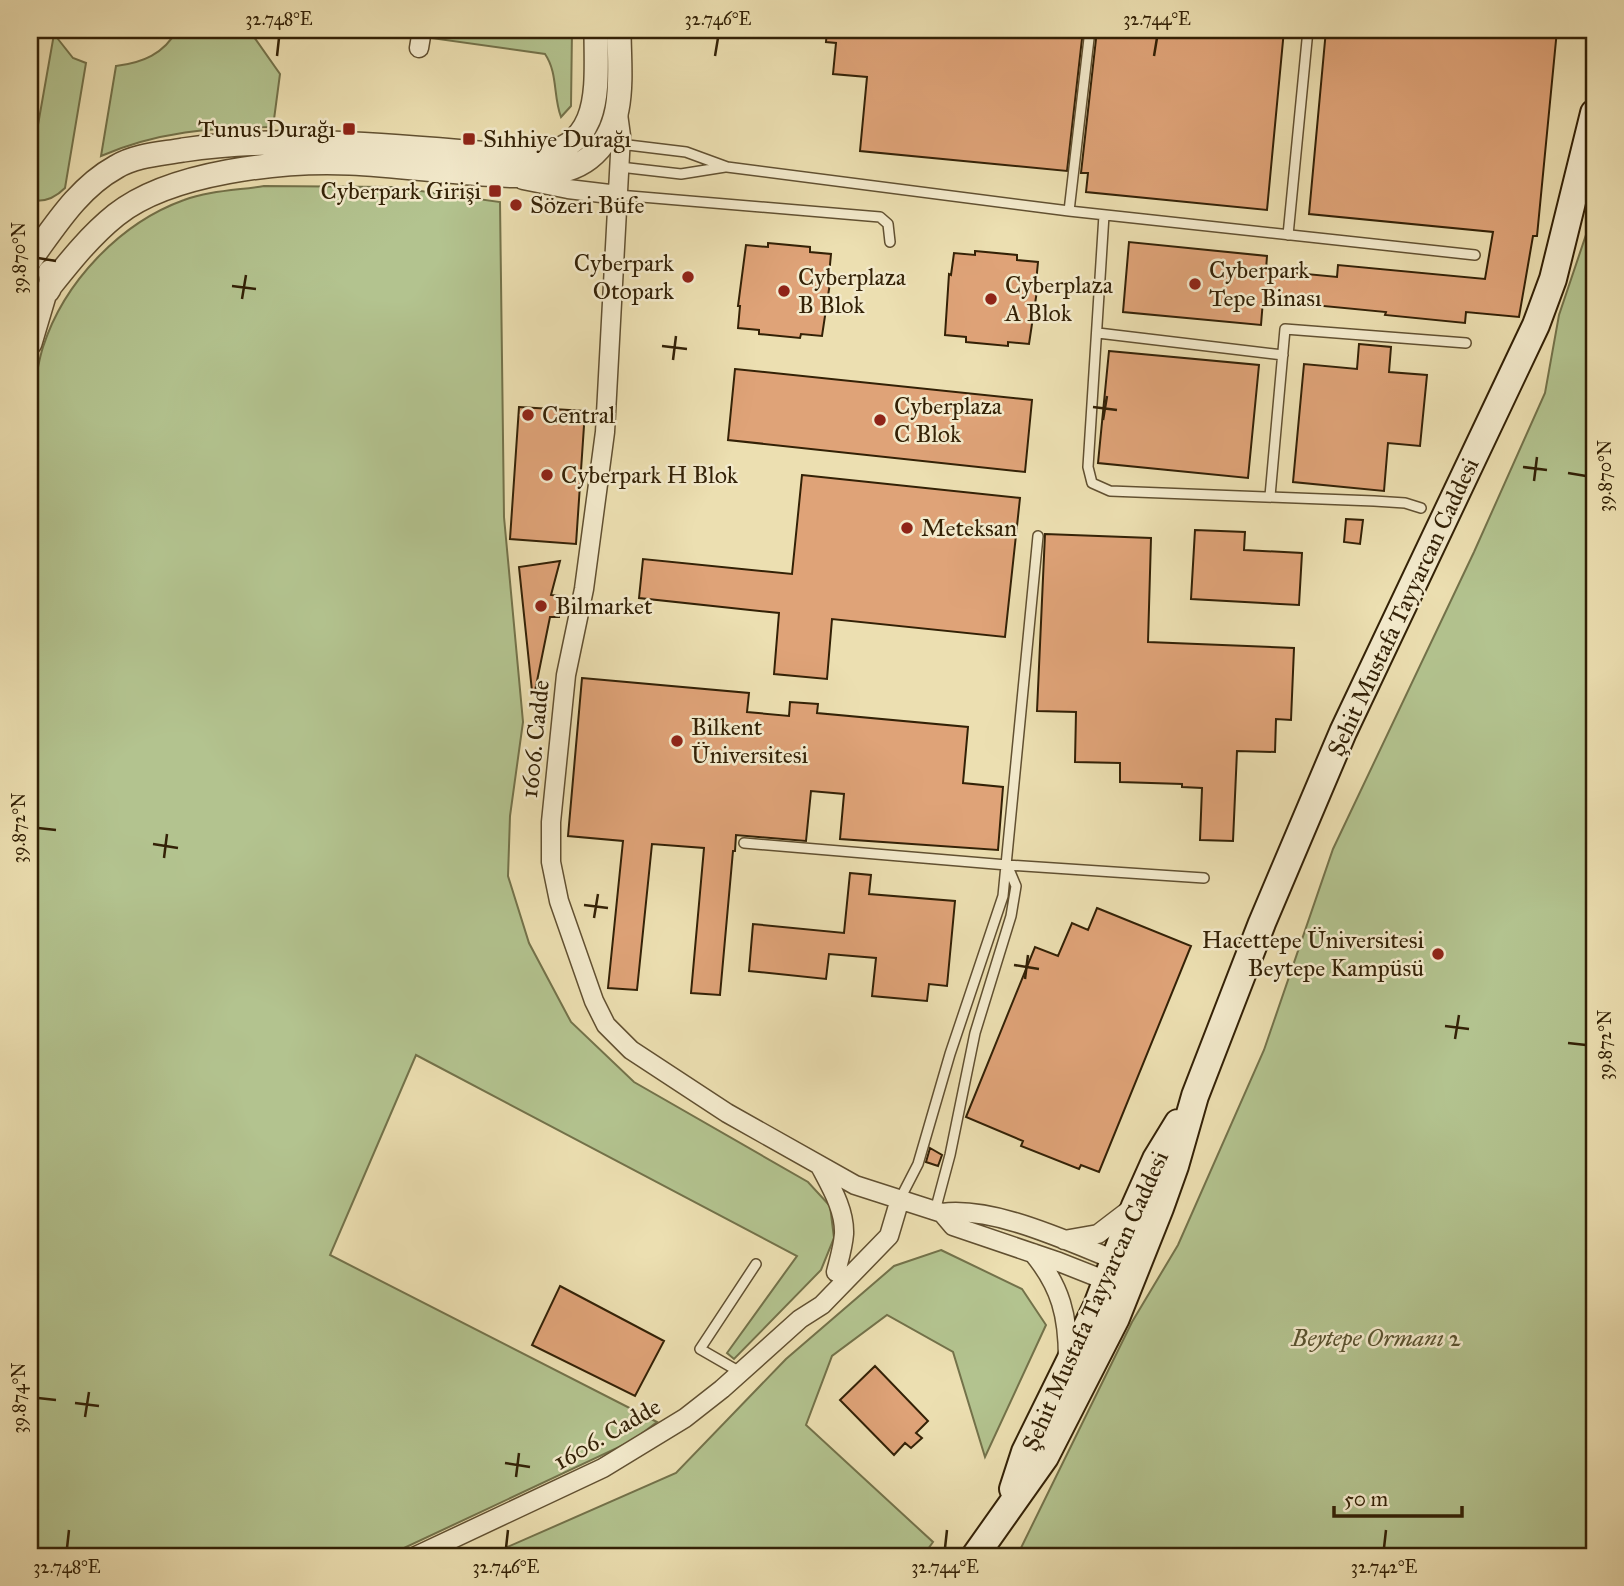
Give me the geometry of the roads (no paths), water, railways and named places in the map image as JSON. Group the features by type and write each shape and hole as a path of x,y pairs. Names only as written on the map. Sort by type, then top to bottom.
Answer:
{"main road":[{"name":"Şehit Mustafa Tayyarcan Caddesi","path":"1006,1510 1025,1452 1068,1365 1121,1274 1175,1166 1195,1096 1253,945 1343,733 1536,325 1556,267 1594,113"},
{"name":"Şehit Mustafa Tayyarcan Caddesi","path":"975,1556 1045,1457 1081,1389 1121,1274 1135,1206 1156,1159 1195,1096"}],"street":[{"path":"419,48 422,30"},
{"path":"30,343 50,272 41,263 30,261 69,206 92,184 117,166 141,157 222,145 318,141 530,157 550,155 569,146 582,134 591,114 597,86 596,30"},
{"path":"42,293 73,257 117,214 141,199 204,177 302,164 349,163 510,176 544,174 572,167 589,159 603,144 612,128 617,111 619,30"},
{"name":"1606. Cadde","path":"416,1556 603,1468 685,1418 800,1319 822,1305 889,1236 900,1199 855,1185 820,1166 727,1113 631,1050 606,1025 594,1001 559,901 551,862 551,822 566,675 584,589 605,432 620,167 617,111"},
{"path":"510,176 541,184 618,194"},
{"path":"820,1166 836,1198 843,1220 844,1234 836,1272"},
{"path":"900,1199 939,1212 970,1213 1024,1225 1064,1240 1121,1274"},
{"path":"1064,1240 1098,1234 1135,1206"},
{"path":"939,1212 953,1226 1033,1253 1121,1274"},
{"name":"1606. Cadde","path":"800,1319 812,1297 878,1230 892,1220"},
{"path":"1033,1253 1044,1267 1063,1305 1068,1326 1068,1365"}],"lane":[{"path":"1069,211 1090,30"},
{"path":"1288,235 1308,30"},
{"path":"620,144 686,152 727,167 1069,211 1475,255"},
{"path":"620,167 681,174 727,167"},
{"path":"618,194 880,217 888,224 890,242"},
{"path":"1104,215 1088,467 1092,483 1110,491 1395,502 1421,508"},
{"path":"1270,496 1285,329 1466,343"},
{"path":"1098,333 1283,355"},
{"path":"900,1199 918,1164 950,1054 1003,896 1038,536"},
{"path":"744,843 1204,878"},
{"path":"939,1212 975,1033 1011,916 1016,887 1007,865"},
{"path":"740,1372 700,1349 756,1264"}],"place":[{"name":"Tunus Durağı","path":"349,129"},
{"name":"Sıhhiye Durağı","path":"469,139"},
{"name":"Cyberpark Girişi","path":"495,191"},
{"name":"Sözeri Büfe","path":"516,205"},
{"name":"Cyberpark Otopark","path":"688,277"},
{"name":"Cyberpark Tepe Binası","path":"1195,284"},
{"name":"Cyberplaza B Blok","path":"784,291"},
{"name":"Cyberplaza A Blok","path":"991,299"},
{"name":"Central","path":"528,415"},
{"name":"Cyberplaza C Blok","path":"880,420"},
{"name":"Cyberpark H Blok","path":"547,475"},
{"name":"Meteksan","path":"907,528"},
{"name":"Bilmarket","path":"541,606"},
{"name":"Bilkent Üniversitesi","path":"677,741"},
{"name":"Hacettepe Üniversitesi Beytepe Kampüsü","path":"1438,954"}],"park label":[{"name":"Beytepe Ormanı 2","path":"1376,1338"}]}
